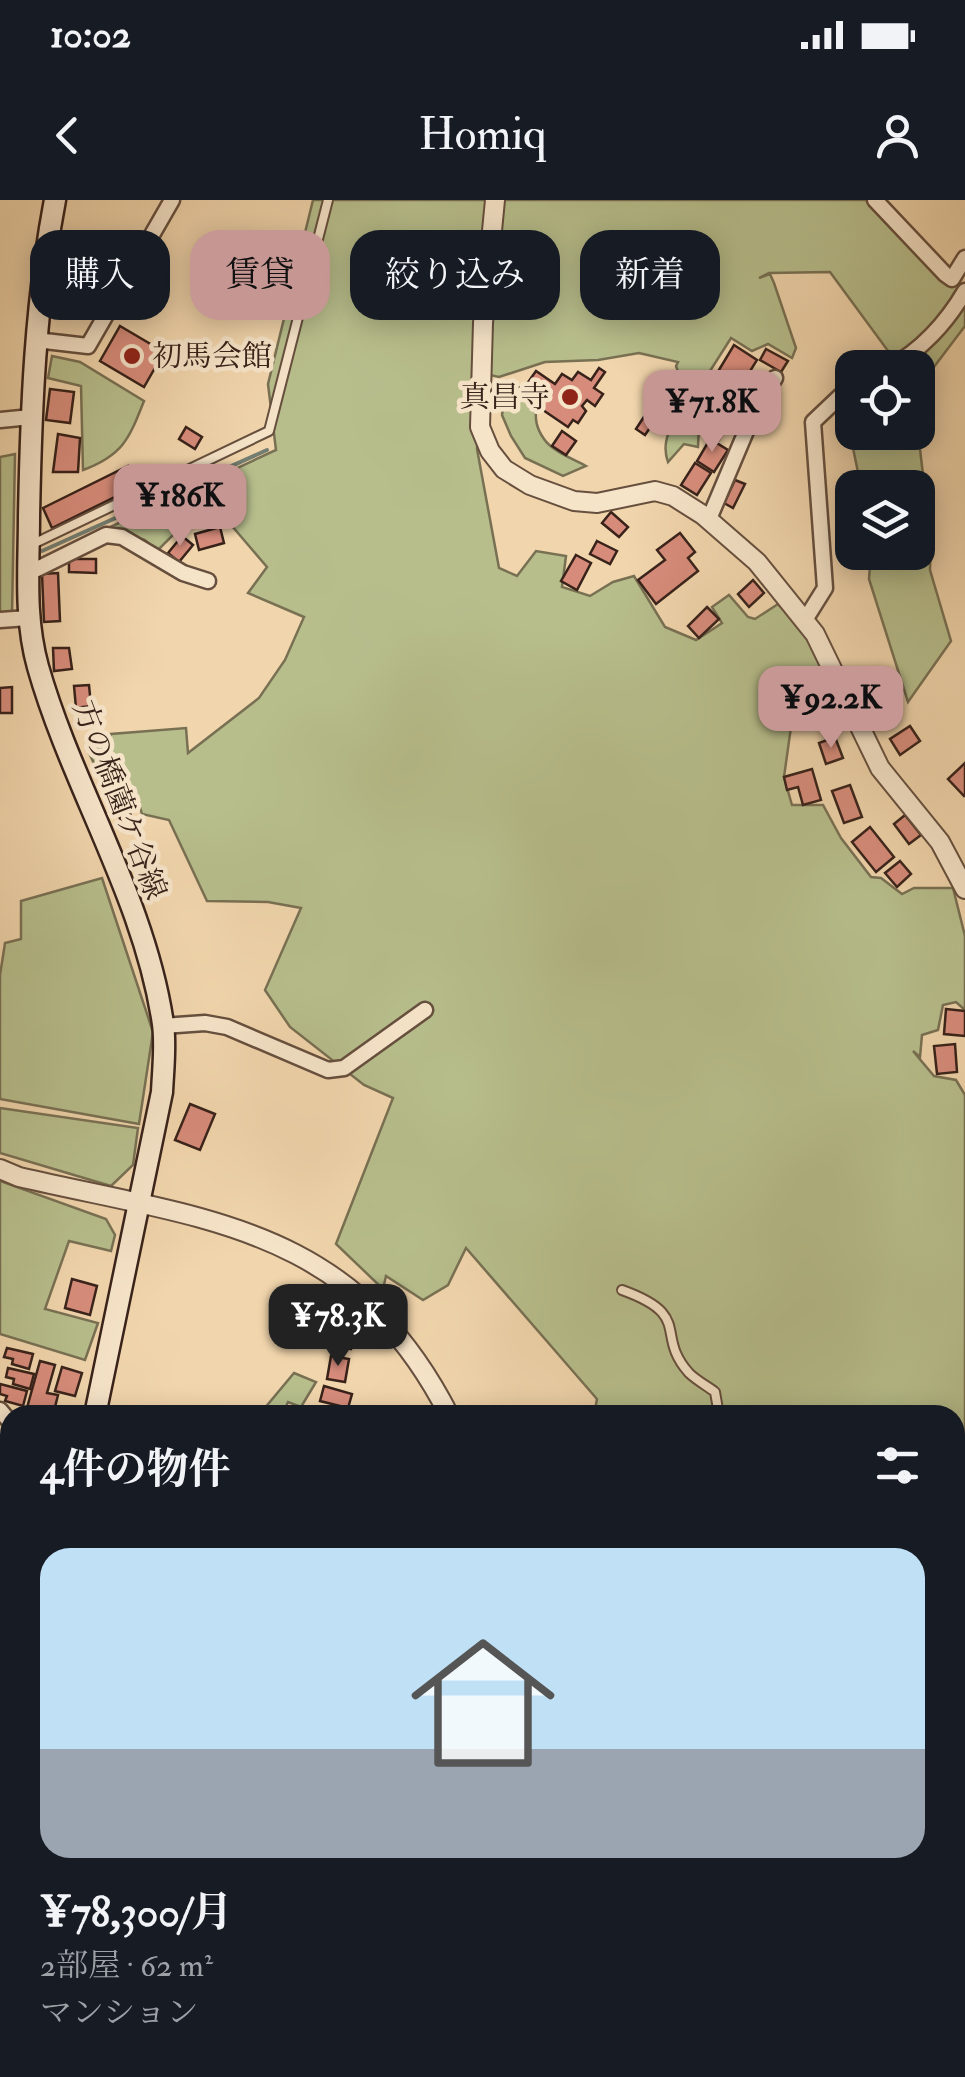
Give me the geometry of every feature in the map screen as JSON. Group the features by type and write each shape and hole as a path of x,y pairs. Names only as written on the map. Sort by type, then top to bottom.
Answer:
{"main road":[{"name":"方の橋薗ケ谷線","path":"56,200 42,268 30,416 28,618 38,666 60,732 137,926 163,1026 162,1092 98,1405"}],"street":[{"path":"36,340 88,346 172,200"},
{"path":"495,200 480,427 490,451 504,469 530,485 574,500 597,503 654,491 673,496 708,519 758,562 805,620 832,665 880,768 940,842 965,890"},
{"path":"875,200 952,279 965,258"},
{"path":"911,350 938,329 965,291"},
{"path":"708,519 756,410 775,378"},
{"path":"805,620 825,588 813,422 835,401"},
{"path":"0,420 30,416"},
{"path":"28,574 106,535 122,537 183,573 208,581"},
{"path":"0,620 28,618"},
{"path":"163,1026 205,1023 226,1027 328,1070 344,1068 425,1010"},
{"path":"0,1169 19,1178 254,1234 288,1248 333,1276 380,1316 408,1348 443,1405"}],"lane":[{"path":"29,546 269,431 328,200"},
{"path":"622,1290 650,1300 666,1314 688,1372 715,1392 717,1405"}],"green space":[{"path":"313,200 874,200 960,286 943,319 965,290 965,326 935,366 935,350 887,350 830,272 769,273 759,278 770,274 774,283 796,348 792,358 768,344 752,351 731,338 696,393 707,409 699,425 698,447 684,444 668,462 667,437 682,395 678,362 639,353 598,360 545,362 499,377 481,373 477,449 499,568 517,576 536,551 566,556 562,587 590,596 613,582 634,576 665,627 696,640 722,623 712,607 729,595 748,617 755,619 778,604 803,628 823,667 797,684 784,777 792,805 823,805 841,838 871,877 881,878 902,894 914,888 953,888 965,936 965,1010 956,1002 943,1005 938,1030 922,1035 920,1057 913,1051 934,1076 956,1080 965,1095 965,1405 596,1405 597,1399 466,1248 448,1285 423,1300 386,1276 383,1289 336,1244 393,1098 364,1085 290,1027 265,990 301,908 268,902 207,901 169,820 142,814 134,787 108,792 87,749 109,745 111,734 186,728 188,753 259,698 285,660 304,617 248,593 267,567 226,519 185,523 157,551 145,540 108,528 276,450 268,384 284,320 330,320 330,230 306,230"},
{"path":"52,356 80,362 144,401 134,426 116,452 83,470 81,386 48,378"},
{"path":"507,381 534,401 538,429 548,443 586,466 563,476 525,458 502,415"},
{"path":"853,450 920,450 922,470 858,470"},
{"path":"15,454 12,614 0,613 0,457"},
{"path":"870,570 930,570 951,641 908,702 869,579"},
{"path":"102,878 153,1032 139,1124 0,1099 0,975 5,943 21,939 21,901"},
{"path":"0,1108 138,1128 133,1165 111,1186 0,1153"},
{"path":"0,1181 106,1219 115,1235 111,1251 69,1241 45,1309 98,1323 85,1360 0,1334"},
{"path":"294,1373 316,1382 302,1405 267,1405"}],"building":[{"name":"初馬会館","path":"120,326 164,352 144,387 100,361"},
{"path":"734,345 757,360 736,394 723,385 715,399 705,393"},
{"path":"766,349 788,361 781,372 760,360"},
{"name":"真昌寺","path":"599,368 605,372 594,388 603,394 595,406 587,400 582,406 586,411 578,423 573,420 568,427 537,406 541,400 524,388 536,371 555,384 562,374 572,380 578,372 591,380"},
{"path":"50,389 74,392 70,423 46,420"},
{"path":"653,403 663,409 645,435 636,429"},
{"path":"714,408 732,419 719,440 702,428"},
{"path":"186,427 202,437 195,449 179,439"},
{"path":"562,431 576,441 566,455 552,446"},
{"path":"58,434 80,438 78,472 53,472"},
{"path":"710,439 728,450 714,472 697,461"},
{"path":"695,463 711,473 697,495 681,485"},
{"path":"128,466 137,486 52,528 43,508"},
{"path":"735,480 745,484 733,508 724,503"},
{"path":"611,512 628,527 619,537 602,523"},
{"path":"220,527 224,543 199,550 195,534"},
{"path":"680,533 695,552 688,558 698,571 656,604 638,580 665,560 657,550"},
{"path":"182,536 193,545 179,562 168,553"},
{"path":"597,541 617,551 610,564 590,554"},
{"path":"576,555 591,563 577,590 561,581"},
{"path":"69,559 96,559 96,573 69,572"},
{"path":"58,573 60,621 44,622 42,574"},
{"path":"753,580 764,593 749,607 738,594"},
{"path":"707,607 719,619 699,638 688,626"},
{"path":"53,648 69,648 72,669 54,671"},
{"path":"89,685 91,706 76,708 74,686"},
{"path":"12,687 12,713 0,713 0,688"},
{"path":"814,694 816,706 821,705 824,725 812,727 810,717 803,718 799,696"},
{"path":"910,726 920,741 900,755 890,739"},
{"path":"835,737 843,758 826,764 819,743"},
{"path":"965,763 965,795 964,796 948,779"},
{"path":"812,769 821,800 803,805 798,787 787,790 784,777"},
{"path":"850,785 862,817 844,823 832,791"},
{"path":"128,794 132,825 122,827 115,798"},
{"path":"905,815 921,835 909,844 894,824"},
{"path":"870,827 894,857 876,872 852,842"},
{"path":"900,861 911,874 897,887 885,873"},
{"path":"946,1009 965,1011 965,1036 944,1034"},
{"path":"955,1044 957,1072 937,1074 934,1046"},
{"path":"190,1104 215,1114 200,1150 175,1140"},
{"path":"72,1279 97,1286 90,1315 65,1308"},
{"path":"334,1328 354,1332 351,1349 330,1345"},
{"path":"7,1348 33,1354 29,1369 4,1357"},
{"path":"331,1356 349,1359 345,1382 327,1379"},
{"path":"40,1361 55,1365 47,1393 58,1395 56,1405 28,1405"},
{"path":"62,1367 82,1373 75,1396 55,1391"},
{"path":"8,1368 34,1374 30,1389 13,1384 14,1379 6,1377"},
{"path":"0,1384 27,1391 23,1405 5,1401 7,1396 0,1394"},
{"path":"324,1386 352,1394 349,1405 320,1401"}],"waterway":[{"path":"42,551 267,450"}],"place":[{"name":"初馬会館","path":"132,356"},
{"name":"真昌寺","path":"570,397"}]}
